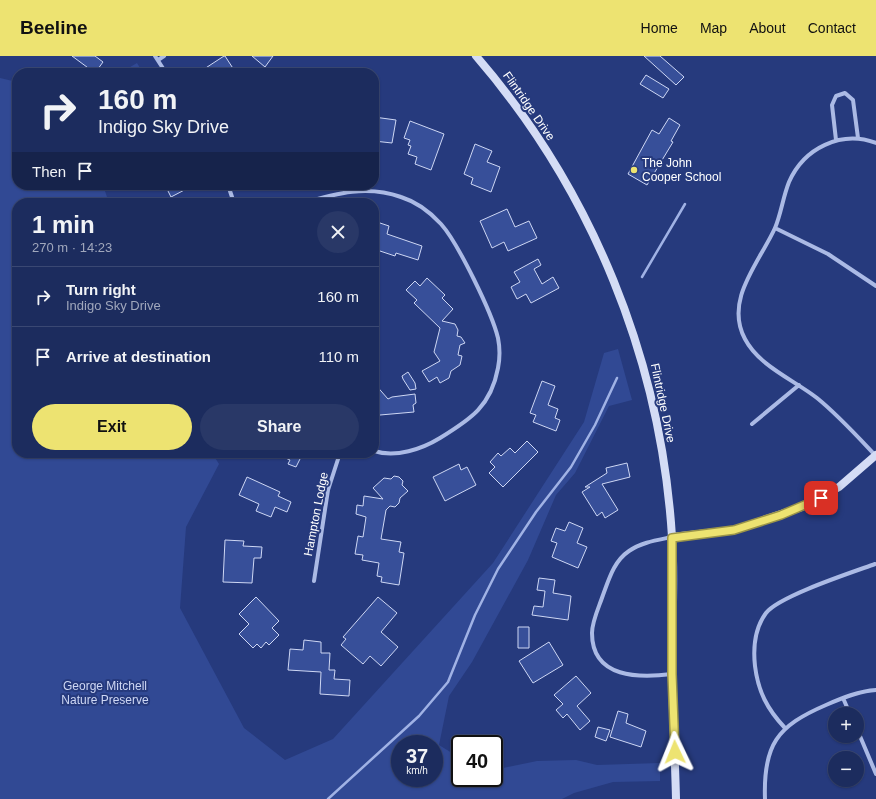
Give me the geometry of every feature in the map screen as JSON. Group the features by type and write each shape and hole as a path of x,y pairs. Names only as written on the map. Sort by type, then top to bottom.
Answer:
{"street":[{"path":"163,68 156,58 164,56"},
{"name":"Flintridge Drive","path":"476,56 525,119 570,187 619,292 642,359 651,394 665,473 672,538 672,674 676,799"},
{"path":"836,140 832,105 836,96 845,93 853,100 858,138"},
{"path":"672,674 641,676 620,673 610,668 596,653 592,632 612,572 618,562 628,551 639,545 672,538 734,530 802,507 839,487 876,455 837,416 752,350 745,340 738,316 738,304 742,291 775,228 789,183 797,168 806,157 821,146 836,140 858,138 876,142"},
{"path":"320,198 333,194 368,190 391,194 417,204 442,225 453,240 469,270 498,338 500,352 494,382 480,408 470,419 421,448 391,453 379,452"},
{"path":"775,228 828,254 876,286"},
{"path":"752,424 799,385"},
{"name":"Hampton Lodge","path":"314,580 328,490 338,458"},
{"path":"785,728 772,715 762,697 756,675 755,641 758,629 767,612 795,595 875,564"},
{"path":"765,799 764,773 767,759 778,736 785,728 809,713 844,698 876,690"},
{"path":"844,698 847,707"},
{"path":"863,743 876,774"}],"green space":[{"path":"137,63 140,68 128,68"},
{"name":"George Mitchell Nature Preserve","path":"0,78 12,81 12,190 105,190 107,198 12,198 12,458 215,458 219,464 186,527 180,608 244,728 285,760 333,739 493,563 584,422 604,353 618,349 632,400 609,406 575,473 556,495 528,560 472,662 449,696 441,735 391,735 391,787 443,787 443,747 451,752 451,787 503,787 503,768 537,761 576,760 597,765 660,763 660,781 613,782 574,793 562,799 0,799"}],"building":[{"path":"72,56 95,56 103,62 99,68 88,68"},
{"path":"224,56 233,68 206,68"},
{"path":"252,56 273,56 265,67"},
{"path":"644,56 660,56 684,77 676,85"},
{"path":"646,75 669,89 663,98 640,84"},
{"path":"379,118 396,120 392,143 379,142"},
{"path":"669,118 680,125 671,141 673,142 647,185 628,174 652,130 659,134"},
{"path":"410,121 444,134 431,170 415,164 417,157 408,154 411,146 408,145 410,140 404,138"},
{"path":"475,144 492,151 487,162 500,167 491,192 471,184 473,178 464,174"},
{"path":"168,190 184,190 171,197"},
{"path":"507,209 515,227 529,221 537,238 508,251 504,242 492,248 480,221"},
{"path":"379,223 389,226 387,234 422,246 418,260 396,253 395,256 379,251"},
{"path":"538,259 541,265 534,269 542,284 553,277 559,288 531,303 526,294 517,299 511,287 520,282 514,272"},
{"path":"427,278 445,295 442,298 453,309 442,321 455,324 458,330 457,336 461,337 465,343 460,345 458,355 462,356 460,365 451,371 449,378 440,383 437,377 429,382 422,371 440,361 434,352 440,328 414,303 417,300 406,290 415,281 420,286"},
{"path":"408,372 415,383 416,389 410,390 403,379 402,376"},
{"path":"542,381 555,386 548,405 558,409 555,418 560,420 556,431 533,422 536,415 530,413"},
{"path":"379,389 388,399 392,397 415,394 416,403 413,405 414,412 380,415"},
{"path":"527,441 538,452 503,487 489,473 495,467 490,462 498,453 501,456 510,448 515,453"},
{"path":"285,458 300,458 296,467 288,464 290,460"},
{"path":"627,463 630,477 602,484 618,510 605,518 602,512 597,516 582,492 590,487 585,487 607,473 606,468"},
{"path":"459,464 461,470 467,467 476,485 445,501 433,477"},
{"path":"394,476 399,477 403,481 402,485 408,491 400,498 399,503 395,507 390,506 386,510 381,539 401,542 399,552 404,553 399,585 381,582 382,577 377,576 379,563 362,560 363,555 355,554 358,536 363,537 366,517 356,514 357,505 363,506 364,496 383,499 373,488 384,478 391,479"},
{"path":"247,477 280,492 278,496 291,502 287,512 275,507 271,517 256,511 259,504 239,495"},
{"path":"569,522 583,528 577,543 587,547 578,568 552,557 557,543 551,541 556,528 565,531"},
{"path":"225,540 244,541 243,546 262,547 261,558 254,558 252,583 223,582"},
{"path":"539,578 555,580 553,593 571,596 568,620 532,615 534,606 543,607 545,591 537,590"},
{"path":"256,597 279,621 272,628 279,635 269,645 266,642 261,648 257,644 253,648 239,634 249,624 239,614"},
{"path":"378,597 397,613 381,632 398,647 381,666 370,656 363,664 341,645 346,639 343,637"},
{"path":"518,627 529,627 529,648 518,648"},
{"path":"304,640 321,642 321,653 330,653 329,670 335,670 334,679 350,680 349,696 320,694 321,672 288,670 290,649 303,650"},
{"path":"549,642 563,665 533,683 519,661"},
{"path":"576,676 591,693 577,706 590,721 580,730 567,714 563,718 556,710 563,704 554,695"},
{"path":"618,711 628,714 626,723 646,731 641,747 610,737"},
{"path":"598,727 610,730 606,741 595,737"}],"waterway":[{"path":"642,277 685,204"},
{"path":"328,799 419,716 448,682 475,615 498,569 536,512 571,467 595,425 617,378"}],"place":[{"name":"The John Cooper School","path":"634,170"}],"route":[{"path":"675,752 672,674 672,538 734,530 781,515 821,498"}]}
